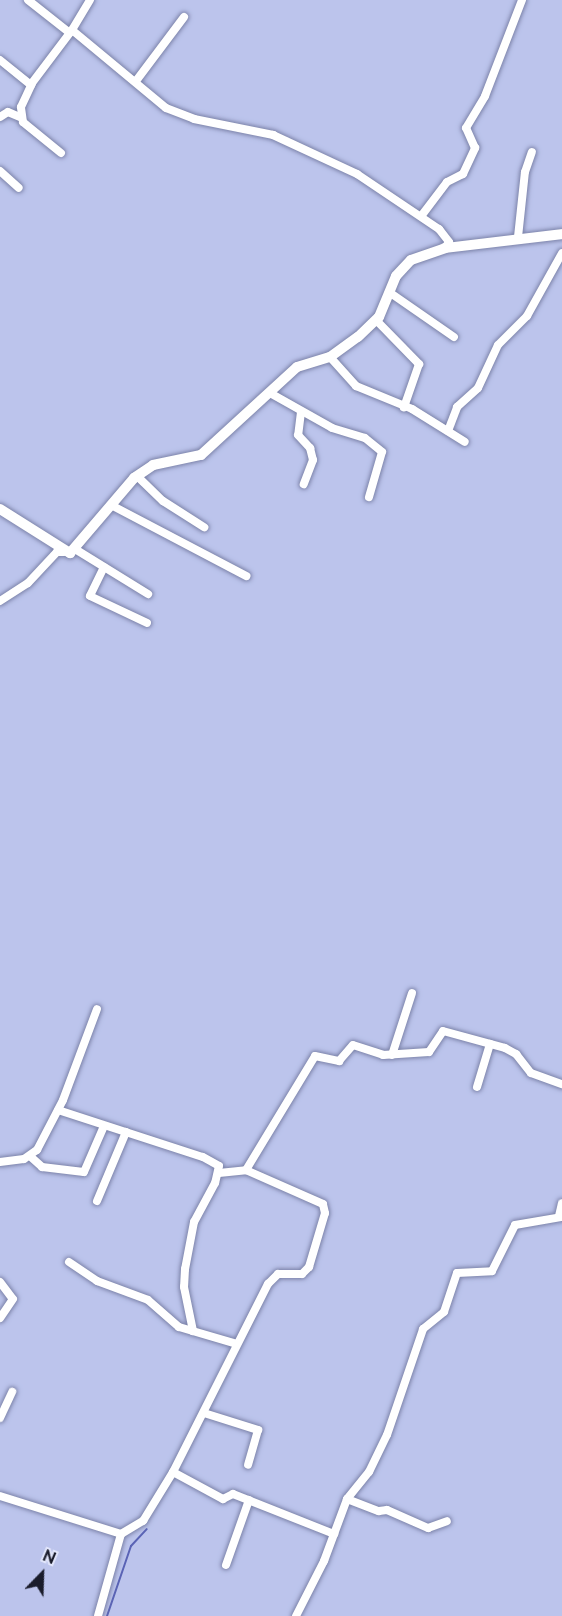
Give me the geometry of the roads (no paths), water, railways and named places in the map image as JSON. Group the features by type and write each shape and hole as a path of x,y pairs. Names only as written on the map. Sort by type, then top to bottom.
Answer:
{"street":[{"path":"28,0 136,81 166,108 194,119 273,135 357,174 422,215 449,242 446,248"},
{"path":"21,118 21,106 31,86 71,31 90,0"},
{"path":"422,215 447,182 459,179 467,166 475,148 466,128 485,96 522,0"},
{"path":"136,81 184,17"},
{"path":"0,60 31,86"},
{"path":"0,117 8,112 21,118 61,153"},
{"path":"518,237 525,172 532,152"},
{"path":"0,171 19,188"},
{"path":"0,601 28,583 57,552 69,551 136,476 153,465 201,455 297,367 330,357 376,320 396,276 411,260 446,248 518,237 562,234"},
{"path":"448,431 457,407 478,388 498,345 527,316 562,253"},
{"path":"389,292 454,337"},
{"path":"376,320 419,364 404,407"},
{"path":"330,357 356,386 404,407 465,442"},
{"path":"270,393 301,412 365,438 382,452 369,497"},
{"path":"301,412 298,435 310,448 313,460 304,484"},
{"path":"136,476 163,501 204,527"},
{"path":"111,505 246,576"},
{"path":"0,509 69,551 104,567 148,594"},
{"path":"104,567 90,596 147,623"},
{"path":"392,1055 412,993"},
{"path":"31,1157 58,1110 97,1009"},
{"path":"246,1170 315,1056 339,1061 353,1045 392,1055 431,1051 443,1031 516,1054 531,1073 562,1084"},
{"path":"477,1087 490,1044"},
{"path":"58,1110 216,1163 219,1173 191,1233 184,1287 192,1326"},
{"path":"0,1162 31,1157 51,1170 84,1172 104,1126"},
{"path":"97,1201 126,1132"},
{"path":"98,1616 121,1534 142,1521 173,1472 273,1278 307,1272 325,1208 246,1170 219,1173"},
{"path":"296,1616 334,1534 347,1499 378,1456 423,1329 444,1312 457,1274 487,1273 515,1225 561,1216 562,1203"},
{"path":"69,1262 97,1281 148,1300 172,1323 192,1326 237,1344"},
{"path":"0,1282 13,1299 0,1318"},
{"path":"0,1418 12,1392"},
{"path":"204,1413 259,1431 248,1464"},
{"path":"173,1472 223,1499 232,1493 334,1534"},
{"path":"1,1498 121,1534"},
{"path":"347,1499 428,1528 447,1521"},
{"path":"226,1565 249,1500"}],"waterway":[{"path":"107,1616 131,1546 147,1529"}]}
